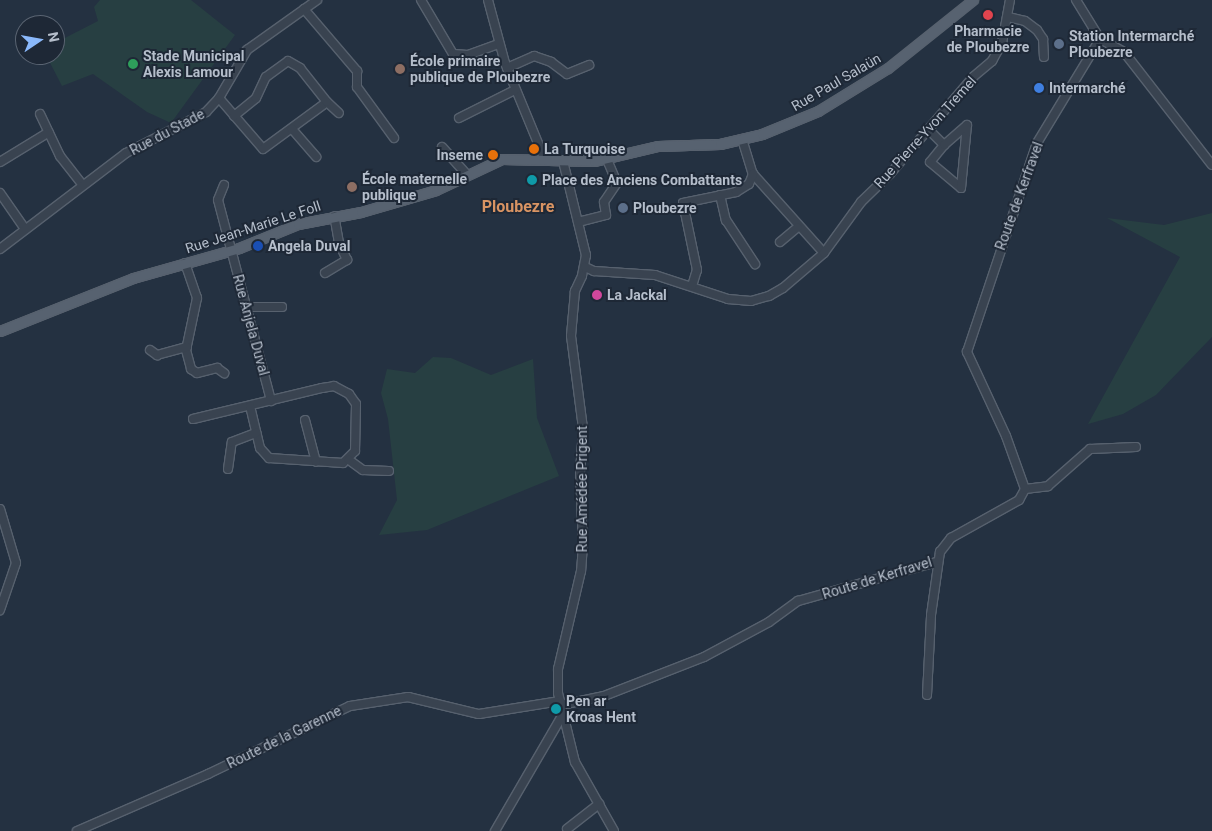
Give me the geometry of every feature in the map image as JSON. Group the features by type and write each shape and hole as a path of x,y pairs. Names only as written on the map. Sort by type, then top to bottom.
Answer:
{"main road":[{"name":"Rue Paul Salaün","path":"545,160 607,159 658,146 720,144 742,139 818,111 912,51 972,0"},
{"name":"Rue Jean-Marie Le Foll","path":"0,331 133,278 230,250 298,224 361,212 436,190 502,160 545,160"}],"street":[{"name":"Rue du Stade","path":"0,249 134,148 195,120 219,98 247,50 317,0"},
{"path":"421,0 453,54 468,54 500,44"},
{"path":"488,0 507,68 545,160"},
{"path":"1076,0 1100,39 1124,52 1212,166"},
{"name":"Rue Pierre-Yvon Tremel","path":"585,267 594,271 656,275 728,300 751,301 769,296 824,253 861,202 973,77 992,61 1002,43 1008,17 1009,2"},
{"path":"304,9 356,72 357,87 394,138"},
{"path":"1008,17 1025,21 1037,30 1043,39 1044,57"},
{"name":"Route de Kerfravel","path":"562,707 604,696 704,657 769,622 798,602 937,562 947,542 1019,500 1025,489 1006,436 967,352 1037,143 1100,39"},
{"path":"507,68 534,56 551,62 567,74 588,65"},
{"path":"234,116 256,98 266,77 288,61 300,68 326,102 339,113"},
{"path":"459,118 515,90"},
{"path":"219,98 261,148 292,129 326,102"},
{"path":"40,114 60,156 83,185"},
{"path":"967,125 961,188 930,162 944,145 967,125"},
{"path":"292,129 316,157"},
{"path":"928,129 944,145"},
{"path":"0,162 49,132"},
{"path":"742,139 753,174 798,227 824,253"},
{"path":"442,147 467,175"},
{"path":"578,222 606,215 604,202 617,183 607,159"},
{"path":"563,161 578,222 585,267"},
{"path":"692,286 697,270 684,203 744,188 753,174"},
{"name":"Rue Anjela Duval","path":"224,185 218,200 271,401"},
{"path":"0,193 25,229"},
{"path":"720,195 726,220 755,264"},
{"path":"325,273 347,260 339,244 334,216"},
{"path":"780,242 798,227"},
{"path":"184,264 197,298 187,346 192,371 217,368 224,373"},
{"name":"Rue Amédée Prigent","path":"585,267 575,291 571,336 583,428 580,473 583,544 581,571 558,669 562,707 576,762 614,831"},
{"path":"247,307 282,307"},
{"path":"150,350 157,355 187,346"},
{"path":"193,419 334,386 345,390 353,399 357,412 355,452 348,460 342,463 273,460 265,456 256,433 250,406"},
{"path":"305,420 316,462"},
{"path":"228,469 232,442 256,433"},
{"path":"1025,489 1048,486 1090,450 1136,447"},
{"path":"348,460 363,470 389,471"},
{"path":"0,509 16,563 0,610"},
{"path":"927,694 937,562"},
{"name":"Route de la Garenne","path":"78,831 208,774 350,706 408,697 479,714 562,707"},
{"path":"495,831 562,707"},
{"path":"567,829 598,804"}],"green space":[{"name":"Stade Municipal Alexis Lamour","path":"100,0 191,0 235,35 171,123 147,112 93,74 62,86 51,65 65,65 65,38 98,21 94,7"},
{"path":"1212,213 1212,337 1156,395 1123,414 1088,424 1180,257 1107,218 1164,225"},
{"path":"433,357 451,358 491,375 533,359 537,418 559,476 427,530 379,535 397,500 388,419 381,393 387,369 415,373"}],"place":[{"name":"Pharmacie de Ploubezre","path":"988,15"},
{"name":"Station Intermarché Ploubezre","path":"1059,44"},
{"name":"Stade Municipal Alexis Lamour","path":"133,64"},
{"name":"École primaire publique de Ploubezre","path":"400,69"},
{"name":"Intermarché","path":"1039,88"},
{"name":"La Turquoise","path":"534,149"},
{"name":"Inseme","path":"493,155"},
{"name":"Place des Anciens Combattants","path":"532,180"},
{"name":"École maternelle publique","path":"352,187"},
{"name":"Ploubezre","path":"623,208"},
{"name":"Angela Duval","path":"258,246"},
{"name":"La Jackal","path":"597,295"},
{"name":"Pen ar Kroas Hent","path":"556,709"}],"district":[{"name":"Ploubezre","path":"518,207"}]}
